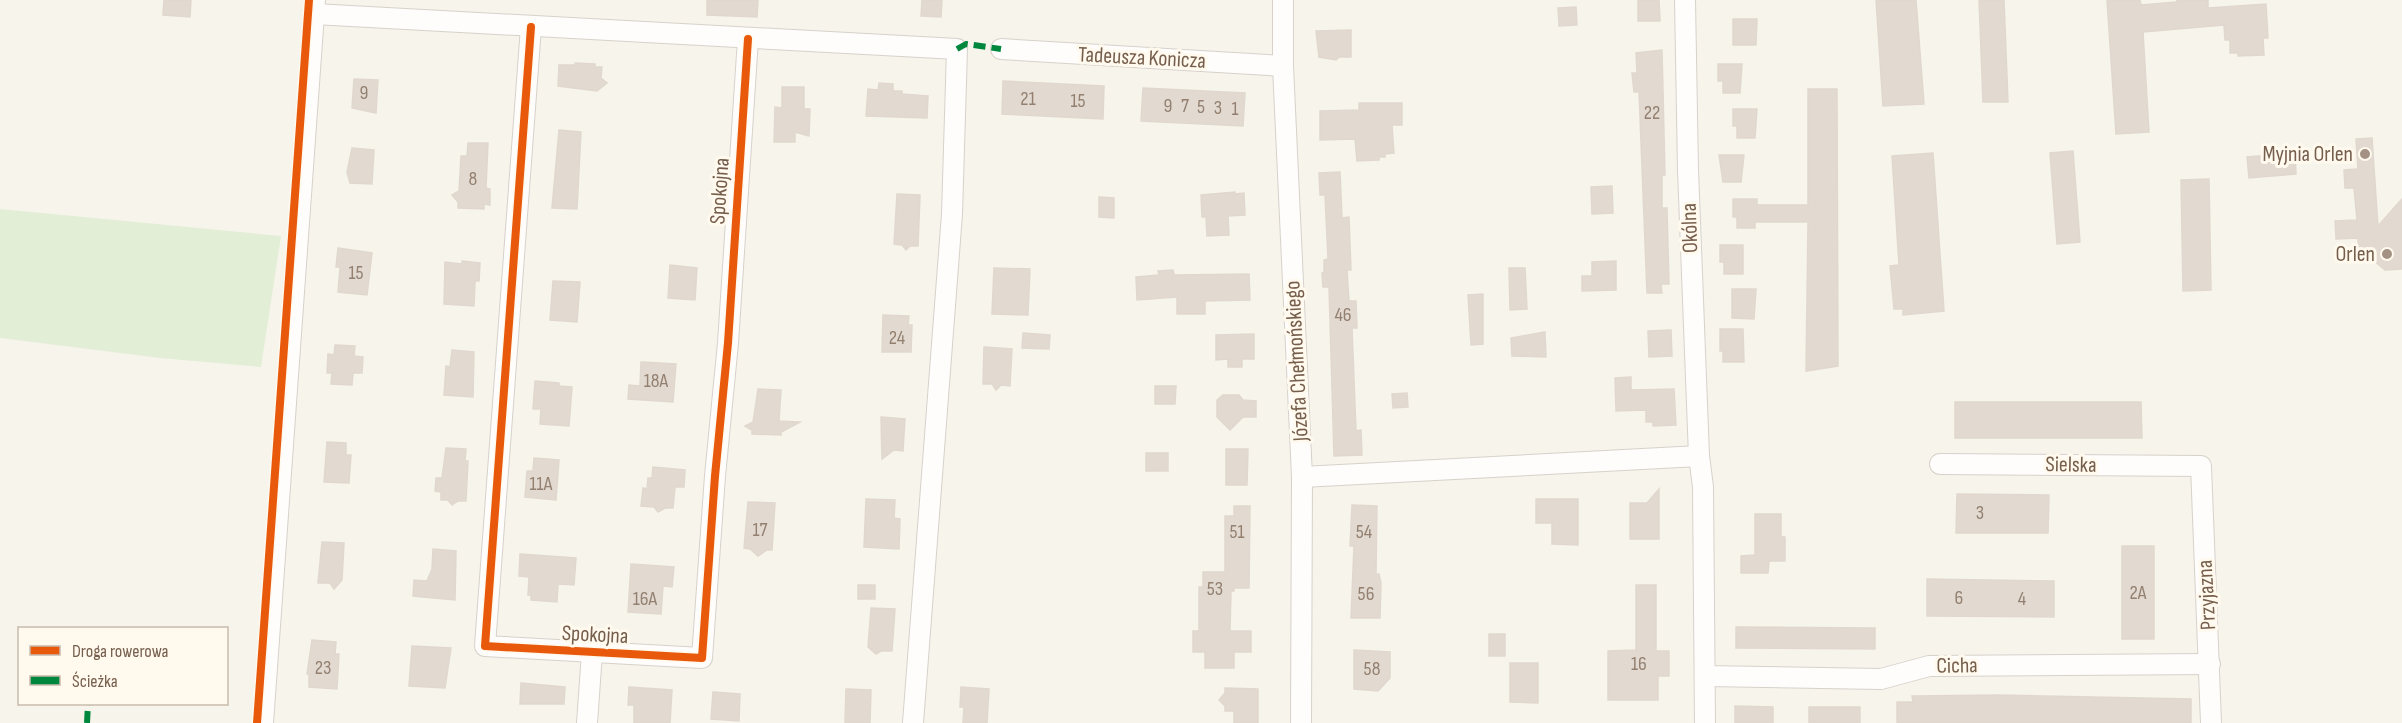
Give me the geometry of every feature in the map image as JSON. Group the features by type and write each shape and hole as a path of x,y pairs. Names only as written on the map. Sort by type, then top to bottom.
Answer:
{"street":[{"name":"Józefa Chełmońskiego","path":"1284,0 1284,66 1302,477 1300,723"},
{"name":"Okólna","path":"1685,0 1688,170 1699,456 1703,486 1705,723"},
{"path":"263,723 314,7 531,27 957,49 952,214 913,723"},
{"name":"Spokojna","path":"531,27 485,646 592,653 702,658 715,476 728,343 748,39"},
{"name":"Tadeusza Konicza","path":"1001,49 1284,66"},
{"path":"1302,477 1699,456"},
{"name":"Sielska","path":"1940,464 2201,466"},
{"name":"Przyjazna","path":"2201,466 2211,723"},
{"name":"Spokojna","path":"587,723 592,653"},
{"name":"Cicha","path":"1706,676 1881,679 1929,666 2210,664"}],"green space":[{"path":"0,209 281,236 261,367 160,358 0,338"}],"building":[{"path":"164,0 191,0 190,17 163,15"},
{"path":"707,0 758,0 757,17 707,15"},
{"path":"922,0 942,0 941,17 921,16"},
{"path":"1638,0 1659,0 1660,21 1638,21"},
{"path":"1876,0 1916,0 1924,104 1883,106"},
{"path":"1979,0 2004,0 2008,102 1983,102"},
{"path":"2107,0 2140,0 2141,5 2177,2 2177,0 2208,0 2208,8 2266,4 2268,38 2263,38 2264,55 2238,56 2238,53 2230,53 2230,40 2225,40 2224,25 2143,32 2149,132 2116,134"},
{"path":"1576,7 1577,25 1559,26 1558,8"},
{"path":"1733,19 1757,19 1756,45 1733,45"},
{"path":"1351,30 1351,57 1339,57 1336,60 1319,57 1316,31"},
{"path":"1662,50 1665,175 1662,175 1662,208 1667,208 1669,284 1661,284 1662,293 1647,293 1639,92 1634,92 1632,73 1637,73 1636,53"},
{"path":"575,63 595,64 595,67 602,67 601,78 607,83 597,91 558,86 559,65 575,65"},
{"path":"1718,64 1742,64 1740,93 1723,93 1723,81 1718,81"},
{"path":"354,79 378,80 376,113 352,108"},
{"path":"1003,81 1104,86 1103,119 1002,114"},
{"path":"879,83 893,84 893,91 902,91 902,94 928,96 927,118 866,116 868,89 878,90"},
{"path":"782,87 804,87 804,109 810,109 809,136 795,132 795,142 774,142 775,107 782,108"},
{"path":"1143,88 1245,93 1243,126 1141,121"},
{"path":"1808,89 1837,89 1838,366 1806,371 1808,222 1755,222 1755,228 1737,228 1737,217 1733,217 1733,199 1757,199 1757,205 1808,205"},
{"path":"1359,103 1402,103 1402,125 1392,125 1394,153 1385,154 1385,157 1379,157 1379,160 1357,161 1355,139 1320,140 1320,111 1359,110"},
{"path":"1733,109 1757,109 1755,138 1737,138 1737,126 1733,126"},
{"path":"559,130 581,132 577,209 552,208"},
{"path":"2372,138 2378,226 2402,199 2402,269 2385,270 2366,254 2359,254 2358,238 2336,239 2335,221 2357,220 2354,188 2345,188 2344,170 2358,169 2356,139"},
{"path":"468,143 488,143 486,188 490,189 490,205 484,204 484,209 458,208 458,202 452,195 459,191 461,156 467,156"},
{"path":"352,148 374,150 372,184 350,183 347,172"},
{"path":"2073,151 2080,242 2057,244 2050,153"},
{"path":"1933,153 1944,311 1903,315 1903,309 1894,309 1890,266 1899,265 1892,156"},
{"path":"2295,153 2296,174 2249,178 2247,157"},
{"path":"1719,155 1744,155 1741,182 1723,182"},
{"path":"1340,172 1342,218 1349,217 1351,270 1347,270 1349,301 1356,301 1357,328 1352,328 1356,431 1361,430 1362,455 1334,456 1329,287 1323,287 1322,273 1324,273 1324,260 1328,259 1325,195 1320,195 1319,173"},
{"path":"2209,179 2211,290 2183,291 2181,180"},
{"path":"1612,186 1613,213 1592,214 1591,187"},
{"path":"1235,192 1235,194 1244,193 1245,215 1228,216 1229,235 1207,236 1206,217 1202,217 1201,195"},
{"path":"897,194 920,195 918,246 910,246 906,250 902,245 894,244"},
{"path":"1099,197 1114,198 1114,218 1099,217"},
{"path":"1720,245 1743,245 1743,274 1724,274 1724,262 1720,262"},
{"path":"338,248 372,253 367,295 338,292 340,267 336,267"},
{"path":"462,261 480,263 479,281 475,281 474,306 444,304 445,262 462,264"},
{"path":"1616,261 1616,290 1582,291 1582,276 1592,276 1592,262"},
{"path":"670,265 697,268 695,300 668,298"},
{"path":"994,268 1030,269 1028,315 992,314"},
{"path":"1509,268 1525,268 1527,309 1510,310"},
{"path":"1173,270 1174,275 1249,274 1250,300 1205,301 1205,314 1177,314 1177,297 1137,300 1136,277 1159,275 1158,271"},
{"path":"553,281 580,282 577,322 550,320"},
{"path":"1732,289 1756,289 1754,319 1732,318"},
{"path":"1483,294 1483,344 1471,345 1468,295"},
{"path":"883,315 909,316 908,325 912,325 911,352 882,352"},
{"path":"1720,329 1743,329 1744,362 1723,362 1723,351 1720,351"},
{"path":"1671,330 1672,356 1649,357 1648,331"},
{"path":"1545,332 1546,357 1512,356 1511,338"},
{"path":"1023,333 1050,335 1049,349 1022,348"},
{"path":"1254,334 1254,359 1242,359 1242,367 1228,367 1228,359 1216,360 1216,335"},
{"path":"335,345 355,346 354,356 363,357 362,373 353,373 352,385 331,384 332,373 327,373 328,354 334,355"},
{"path":"984,347 1012,349 1010,386 1001,385 996,390 992,384 983,384"},
{"path":"452,350 474,352 473,397 444,395 446,366 450,367"},
{"path":"641,362 676,364 673,402 628,399 629,385 640,386"},
{"path":"1631,377 1631,390 1674,389 1676,425 1653,426 1653,422 1646,422 1646,410 1616,411 1615,378"},
{"path":"535,381 559,383 559,386 572,387 569,426 540,424 541,409 533,409"},
{"path":"1155,386 1176,386 1175,404 1155,404"},
{"path":"758,389 781,390 779,421 800,422 781,432 781,435 752,434 752,430 745,426 753,422"},
{"path":"1407,393 1408,407 1393,408 1392,394"},
{"path":"1223,395 1239,395 1243,400 1256,401 1256,417 1243,417 1230,430 1217,417 1217,400"},
{"path":"1955,402 2141,402 2142,438 1955,438"},
{"path":"881,417 905,419 903,451 894,450 882,459"},
{"path":"327,442 346,443 346,455 351,455 349,483 324,482"},
{"path":"446,448 466,449 465,461 468,461 466,501 458,501 452,505 448,500 441,500 441,492 435,491 436,478 442,478"},
{"path":"1226,449 1248,449 1247,485 1226,485"},
{"path":"1146,453 1168,453 1168,471 1146,471"},
{"path":"534,458 559,460 556,500 525,497 527,471 533,471"},
{"path":"653,467 685,470 684,487 675,487 673,508 665,508 658,512 654,507 641,506 643,488 647,489 648,478 652,478"},
{"path":"1659,489 1659,539 1630,539 1630,503 1647,503"},
{"path":"1957,494 2049,495 2048,533 1956,533"},
{"path":"866,499 895,500 894,518 900,519 899,549 864,547"},
{"path":"1536,499 1578,499 1578,545 1552,544 1552,523 1536,523"},
{"path":"748,502 775,503 772,550 767,550 758,556 750,549 744,548"},
{"path":"1352,505 1377,506 1376,574 1379,574 1381,583 1380,618 1351,618 1354,546 1350,546"},
{"path":"1234,506 1250,506 1249,588 1234,588 1234,591 1231,591 1230,631 1251,631 1251,652 1234,652 1234,668 1205,668 1205,652 1193,652 1193,631 1199,631 1199,587 1203,587 1203,572 1225,572 1225,516 1234,516"},
{"path":"1755,514 1781,514 1781,537 1785,537 1785,561 1769,561 1768,573 1741,573 1741,556 1755,555"},
{"path":"322,542 344,543 342,580 334,589 330,583 318,583"},
{"path":"2122,546 2154,546 2154,639 2122,639"},
{"path":"433,549 456,551 455,600 413,596 414,580 427,581 432,569"},
{"path":"520,554 576,558 574,585 558,584 557,602 531,600 531,595 528,595 529,577 519,576"},
{"path":"631,564 674,567 672,587 663,586 661,614 628,612"},
{"path":"1927,579 2054,581 2054,617 1927,616"},
{"path":"858,585 875,585 875,599 858,599"},
{"path":"1636,585 1656,585 1656,651 1669,651 1669,676 1658,676 1658,700 1608,700 1608,651 1636,650"},
{"path":"871,608 895,609 892,651 881,651 876,654 868,647"},
{"path":"1736,627 1875,628 1875,649 1736,648"},
{"path":"1489,634 1505,634 1505,656 1489,656"},
{"path":"312,640 336,642 335,654 339,654 337,689 309,687 309,674 307,674"},
{"path":"412,646 451,648 445,688 409,686"},
{"path":"1354,650 1390,652 1390,678 1378,691 1354,689"},
{"path":"1510,663 1538,663 1538,703 1510,702"},
{"path":"521,683 565,687 564,704 520,704"},
{"path":"629,687 672,690 670,723 634,723 634,705 628,705"},
{"path":"961,687 989,689 987,723 963,723 964,707 960,707"},
{"path":"1225,688 1258,689 1258,723 1234,723 1234,711 1225,711 1225,706 1219,700 1225,693"},
{"path":"846,689 871,690 870,723 845,723"},
{"path":"713,692 740,694 739,721 711,719"},
{"path":"1998,695 2191,699 2191,723 1897,723 1897,702 1913,702 1912,696"},
{"path":"1735,706 1773,707 1773,723 1735,723"},
{"path":"1809,707 1860,707 1860,723 1809,723"}],"marked path":[{"path":"957,49 966,44 1001,49"},
{"path":"87,723 88,705"}],"cycle path":[{"path":"257,723 309,0"},
{"path":"531,27 485,646 702,658 715,476 728,343 748,39"}],"place":[{"name":"Myjnia Orlen","path":"2365,154"},
{"name":"Orlen","path":"2387,254"}]}
